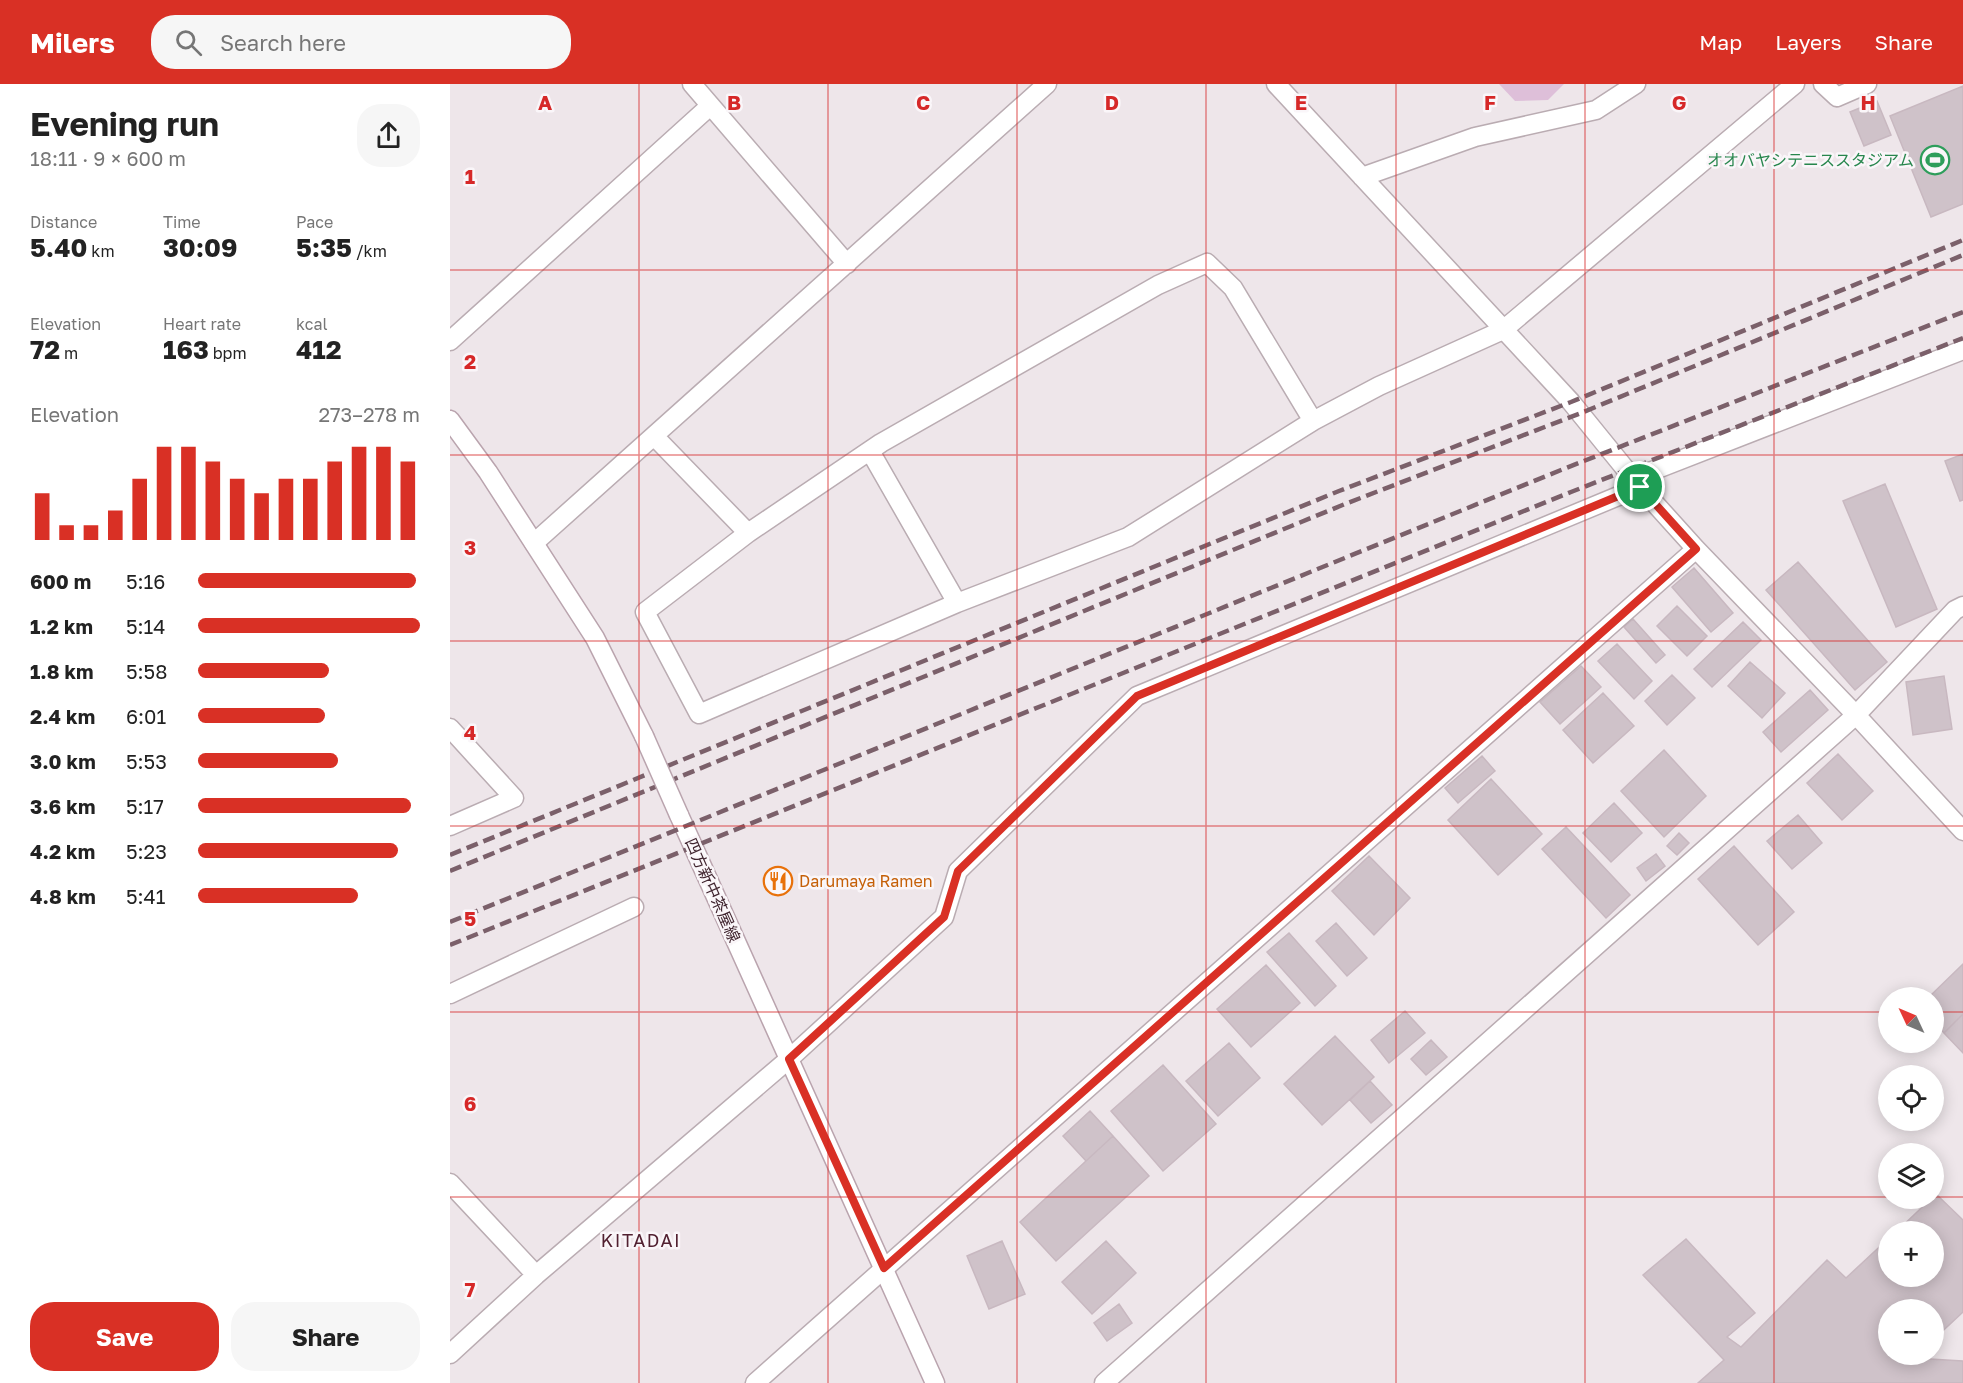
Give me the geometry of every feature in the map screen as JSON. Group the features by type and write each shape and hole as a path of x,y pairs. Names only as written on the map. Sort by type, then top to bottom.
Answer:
{"street":[{"path":"692,84 847,264"},
{"path":"534,543 1047,84"},
{"path":"1276,84 1581,413 1696,549 1856,715 1963,831"},
{"path":"1362,177 1475,137 1596,110 1636,84"},
{"path":"1313,421 1233,288 1208,263 1158,285 870,451 748,533 645,612 699,714 957,603 1128,537 1313,421 1379,386 1503,330 1795,84"},
{"path":"1823,84 1837,97 1867,84"},
{"path":"450,341 710,106"},
{"path":"450,1354 536,1275 789,1059 944,917 958,871 1137,696 1637,482 1963,350"},
{"name":"四方新中茶屋線","path":"450,420 488,472 595,638 644,736 935,1383"},
{"path":"654,436 748,533"},
{"path":"870,451 957,603"},
{"path":"755,1383 1696,549"},
{"path":"1104,1383 1856,715 1955,610 1963,606"},
{"path":"450,728 514,798 450,826"},
{"path":"450,993 634,907"},
{"path":"450,1183 536,1275"}],"shaded area":[{"path":"1499,84 1564,84 1548,100 1515,101"}],"building":[{"name":"オオバヤシテニススタジアム","path":"1963,86 1963,204 1931,217 1890,116"},
{"path":"1877,101 1891,135 1864,146 1850,112"},
{"path":"1963,454 1963,500 1960,501 1945,461"},
{"path":"1885,484 1937,609 1896,627 1843,501"},
{"path":"1798,562 1887,662 1855,690 1766,590"},
{"path":"1694,568 1733,613 1711,632 1672,587"},
{"path":"1677,606 1707,636 1687,656 1657,626"},
{"path":"1633,619 1665,655 1656,663 1624,627"},
{"path":"1743,622 1761,640 1712,687 1694,669"},
{"path":"1617,644 1652,681 1634,699 1598,661"},
{"path":"1750,662 1785,693 1762,718 1728,686"},
{"path":"1581,666 1601,687 1560,724 1540,702"},
{"path":"1672,675 1695,698 1667,725 1645,701"},
{"path":"1944,676 1952,729 1913,735 1906,682"},
{"path":"1810,690 1828,710 1781,752 1763,732"},
{"path":"1603,693 1634,726 1593,763 1563,730"},
{"path":"1664,750 1706,796 1664,837 1621,791"},
{"path":"1838,754 1873,791 1842,820 1807,783"},
{"path":"1482,756 1495,771 1458,803 1445,788"},
{"path":"1491,779 1542,834 1498,875 1448,820"},
{"path":"1614,803 1642,833 1611,862 1583,833"},
{"path":"1798,815 1822,843 1792,869 1767,841"},
{"path":"1566,827 1630,895 1606,918 1542,849"},
{"path":"1679,833 1689,843 1677,855 1667,846"},
{"path":"1734,846 1794,912 1758,945 1698,879"},
{"path":"1656,854 1665,866 1646,881 1637,868"},
{"path":"1369,856 1410,898 1374,935 1332,891"},
{"path":"1336,923 1367,958 1347,976 1316,941"},
{"path":"1289,933 1336,986 1315,1006 1267,952"},
{"path":"1963,964 1963,1014 1944,1033 1944,987 1939,987"},
{"path":"1266,965 1300,1003 1251,1047 1217,1009"},
{"path":"1405,1011 1425,1033 1389,1063 1371,1040"},
{"path":"1963,1014 1963,1053 1944,1033"},
{"path":"1335,1036 1374,1077 1322,1125 1284,1084"},
{"path":"1431,1040 1447,1057 1426,1075 1411,1059"},
{"path":"1229,1043 1260,1078 1218,1116 1186,1081"},
{"path":"1163,1065 1216,1124 1163,1171 1111,1111"},
{"path":"1370,1081 1392,1105 1371,1123 1350,1100"},
{"path":"1090,1111 1113,1136 1086,1161 1063,1136"},
{"path":"1113,1136 1149,1176 1056,1261 1020,1222"},
{"path":"1944,1202 1963,1220 1963,1312 1944,1330 1944,1299 1878,1299 1878,1365 1944,1365 1944,1360 1963,1361 1963,1383 1698,1383 1724,1360 1643,1275 1686,1239 1755,1313 1727,1337 1741,1347 1827,1260 1846,1278 1878,1248 1878,1287 1944,1287 1944,1221 1908,1221 1920,1209 1944,1209"},
{"path":"1002,1241 1025,1294 989,1309 967,1256"},
{"path":"1106,1241 1136,1273 1092,1314 1062,1282"},
{"path":"1119,1304 1132,1323 1107,1341 1094,1323"}],"railway":[{"path":"450,855 1339,491 1571,402 1963,240"},
{"path":"450,871 1345,504 1581,413 1963,255"},
{"path":"450,922 1561,470 1963,312"},
{"path":"450,945 1571,492 1963,338"}],"place":[{"name":"オオバヤシテニススタジアム","path":"1935,160"},
{"name":"Darumaya Ramen","path":"778,881"}],"district":[{"name":"KITADAI","path":"641,1240"}],"route":[{"path":"1640,487 1696,549 884,1268 789,1059 944,917 958,871 1137,696 1640,487"}]}
